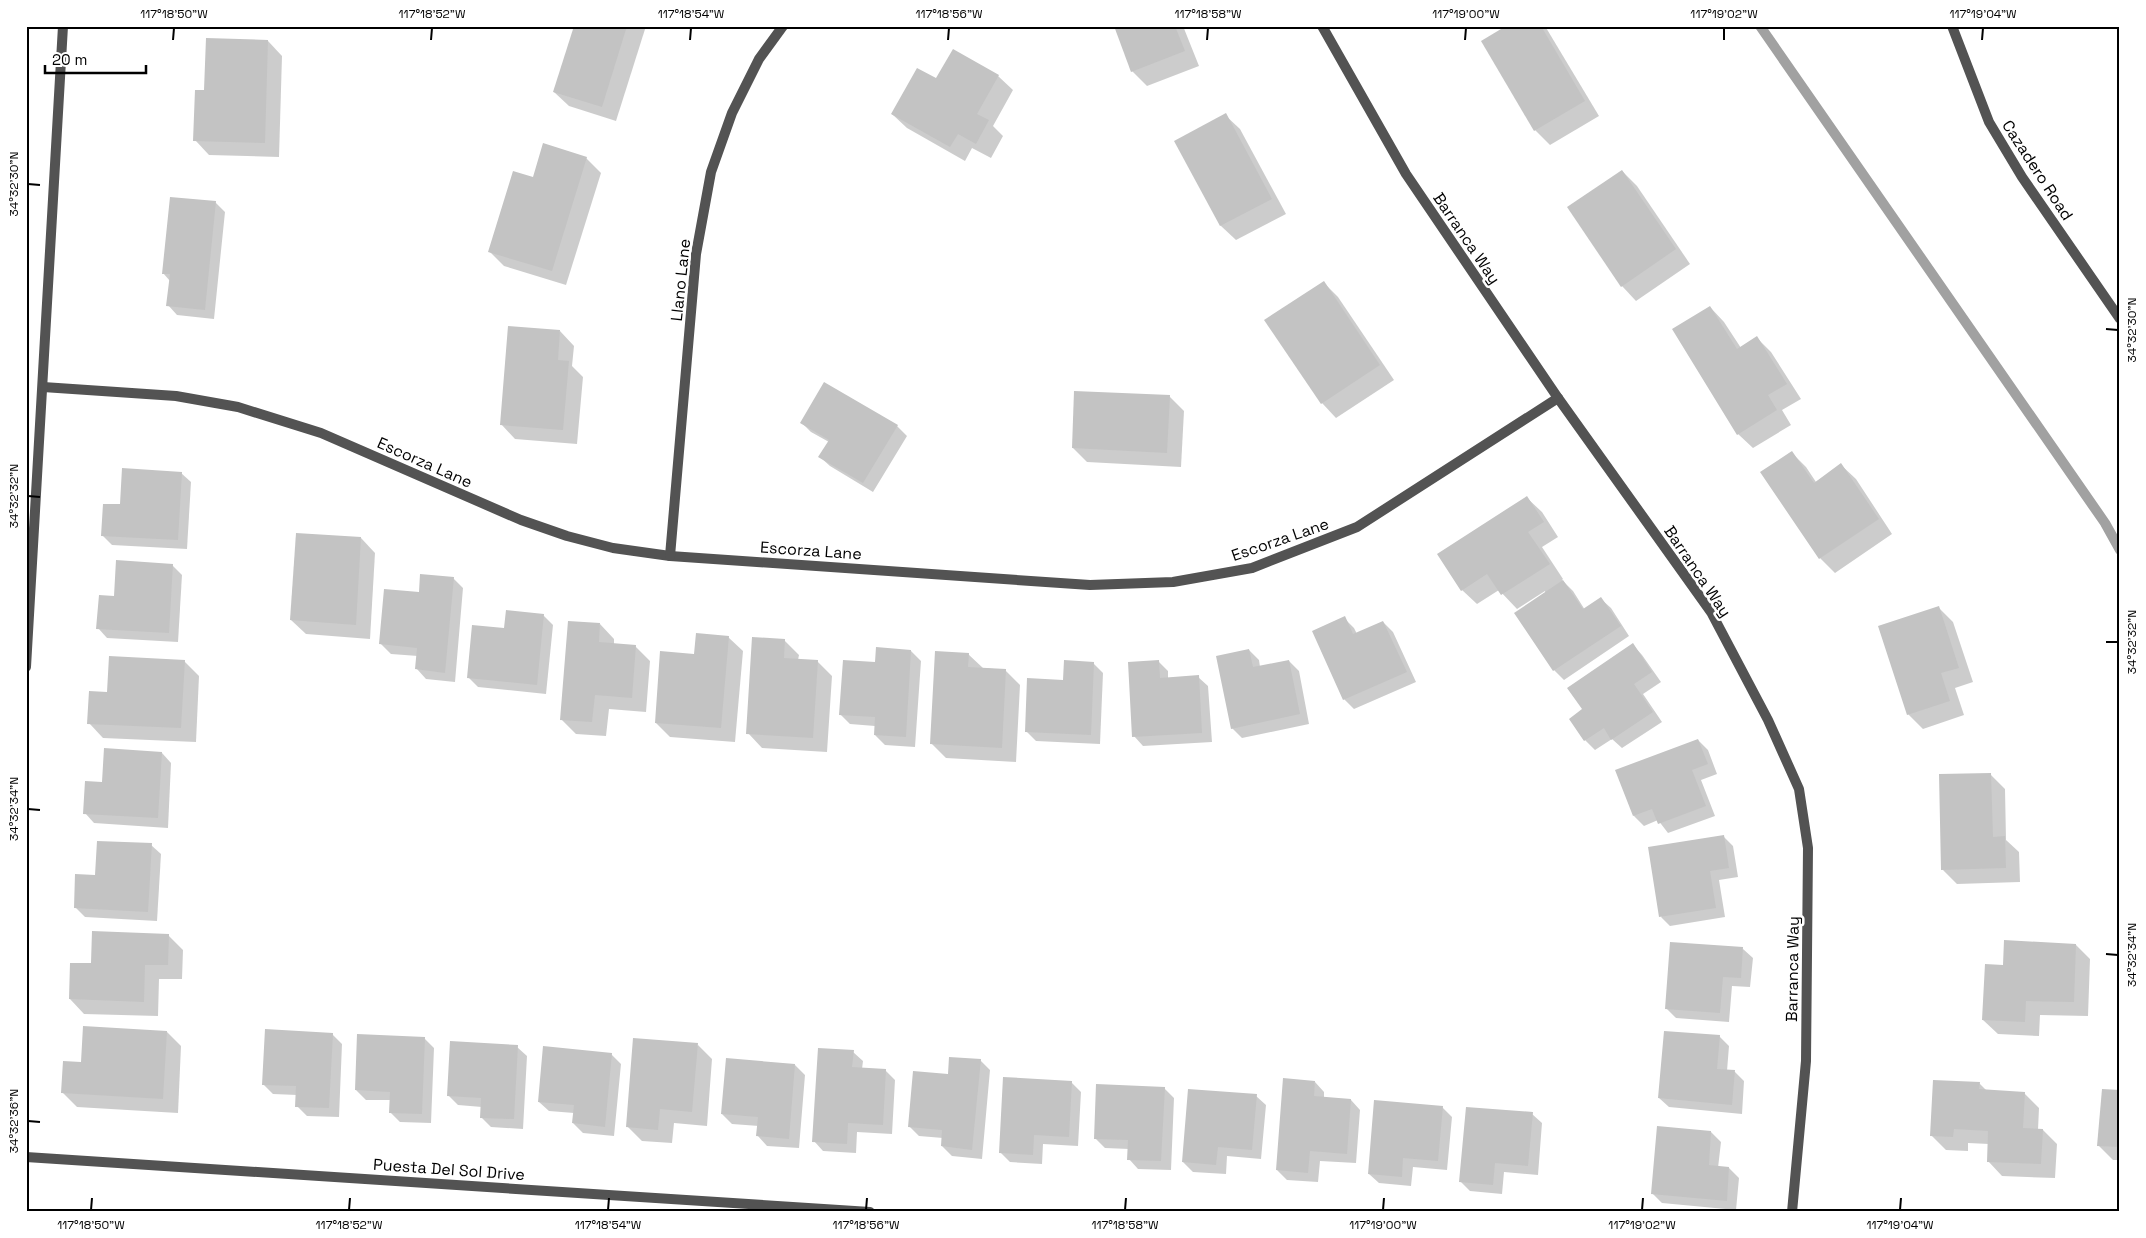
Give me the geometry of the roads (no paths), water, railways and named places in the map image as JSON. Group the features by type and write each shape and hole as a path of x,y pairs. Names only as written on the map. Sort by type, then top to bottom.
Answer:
{"street":[{"path":"26,667 44,386 63,26"},
{"name":"Llano Lane","path":"670,556 696,254 711,172 732,113 759,59 783,26"},
{"name":"Barranca Way","path":"1322,26 1406,174 1558,398 1711,612 1768,720 1799,789 1808,848 1806,1061 1792,1212"},
{"name":"Cazadero Road","path":"1952,26 1990,122 2022,177 2120,319"},
{"name":"Escorza Lane","path":"44,386 176,396 238,407 321,433 521,520 567,536 613,548 670,556 1090,584 1173,582 1252,568 1357,527 1558,398"},
{"name":"Puesta Del Sol Drive","path":"26,1157 870,1212"}],"waterway":[{"path":"1760,26 2105,523 2120,550"}]}
